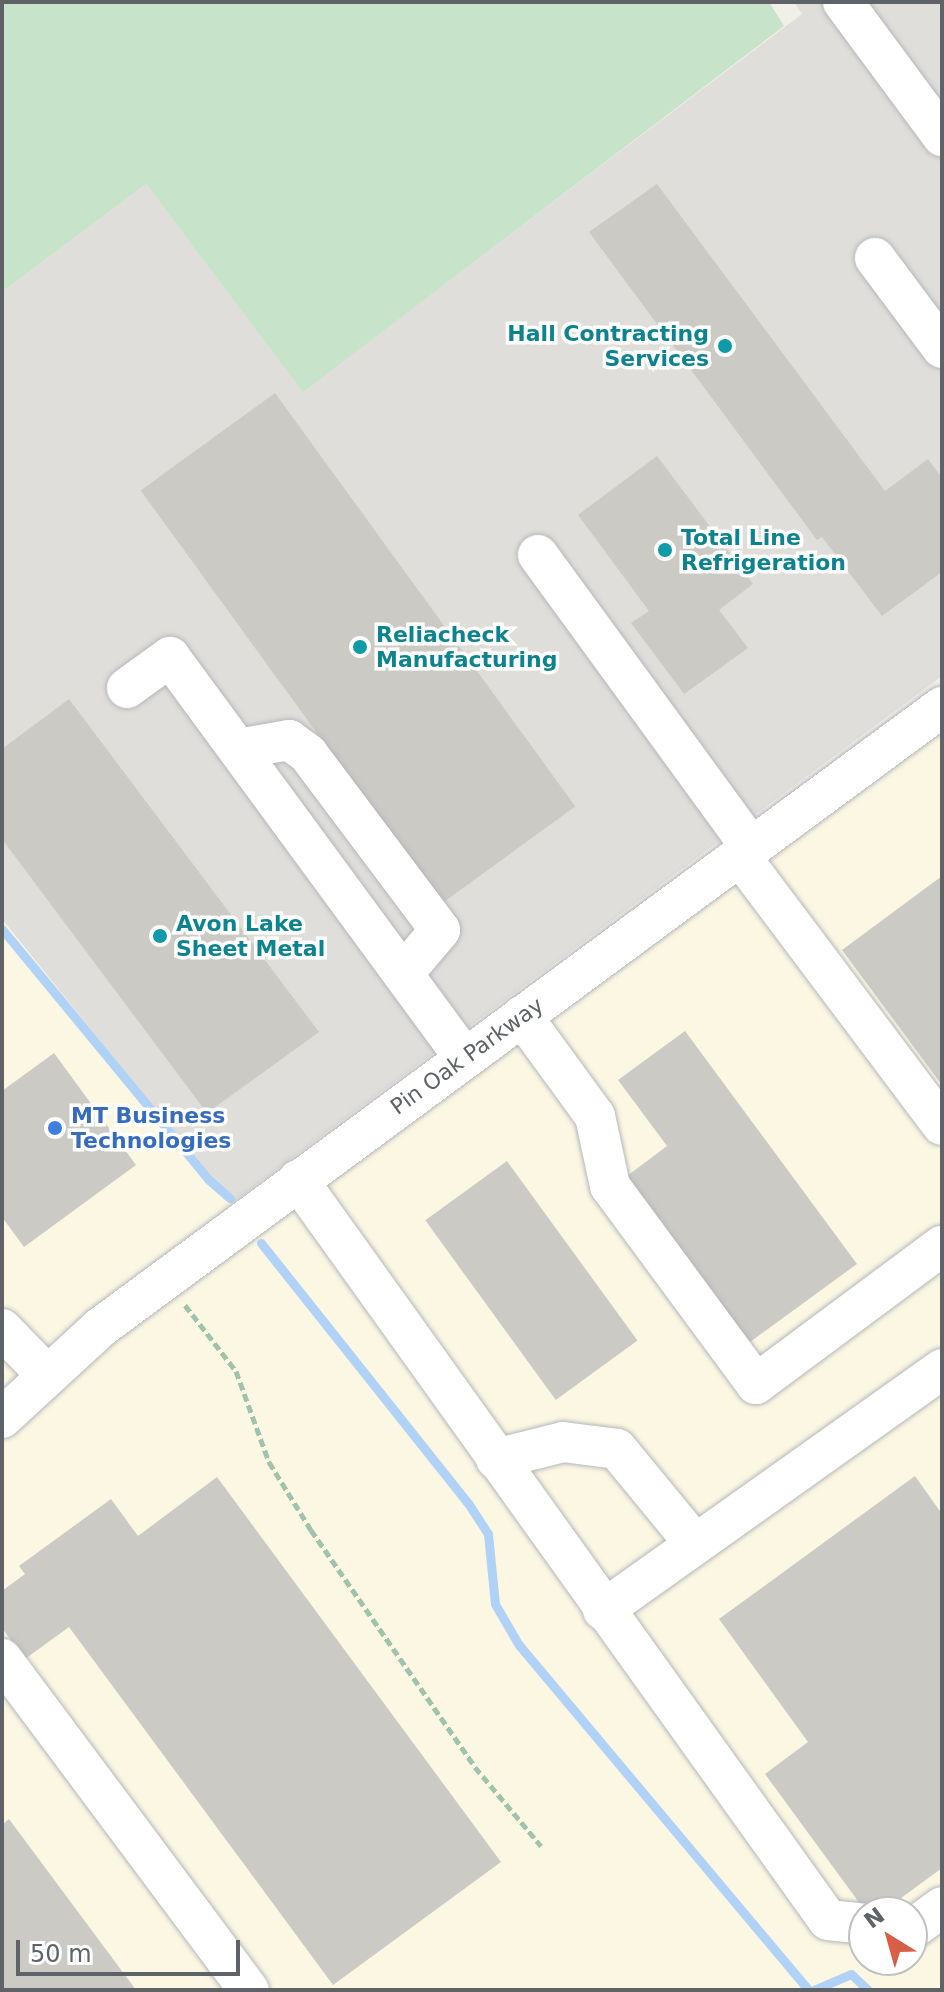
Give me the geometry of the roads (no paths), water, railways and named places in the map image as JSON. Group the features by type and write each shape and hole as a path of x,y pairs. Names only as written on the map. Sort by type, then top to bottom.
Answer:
{"street":[{"path":"843,2 942,136"},
{"path":"875,258 942,348"},
{"path":"538,555 745,852 942,1125"},
{"path":"127,688 170,657 465,1058"},
{"name":"Pin Oak Parkway","path":"2,1418 45,1373 164,1280 942,707"},
{"path":"238,749 289,740 308,754 440,930 403,974"},
{"path":"522,1016 595,1116 610,1186 756,1384 942,1246"},
{"path":"298,1180 603,1610 828,1920 848,1922"},
{"path":"2,1329 45,1373"},
{"path":"603,1610 942,1369"},
{"path":"496,1459 563,1442 617,1449 695,1544"},
{"path":"2,1659 249,1990"}],"waterway":[{"path":"2,929 208,1179 230,1198"},
{"path":"261,1243 468,1503 488,1534 495,1604 519,1645 809,1990"},
{"path":"814,1990 851,1974 868,1990"}],"place":[{"name":"Hall Contracting Services","path":"725,346"},
{"name":"Total Line Refrigeration","path":"665,550"},
{"name":"Reliacheck Manufacturing","path":"360,647"},
{"name":"Avon Lake Sheet Metal","path":"160,936"},
{"name":"MT Business Technologies","path":"55,1128"}]}
